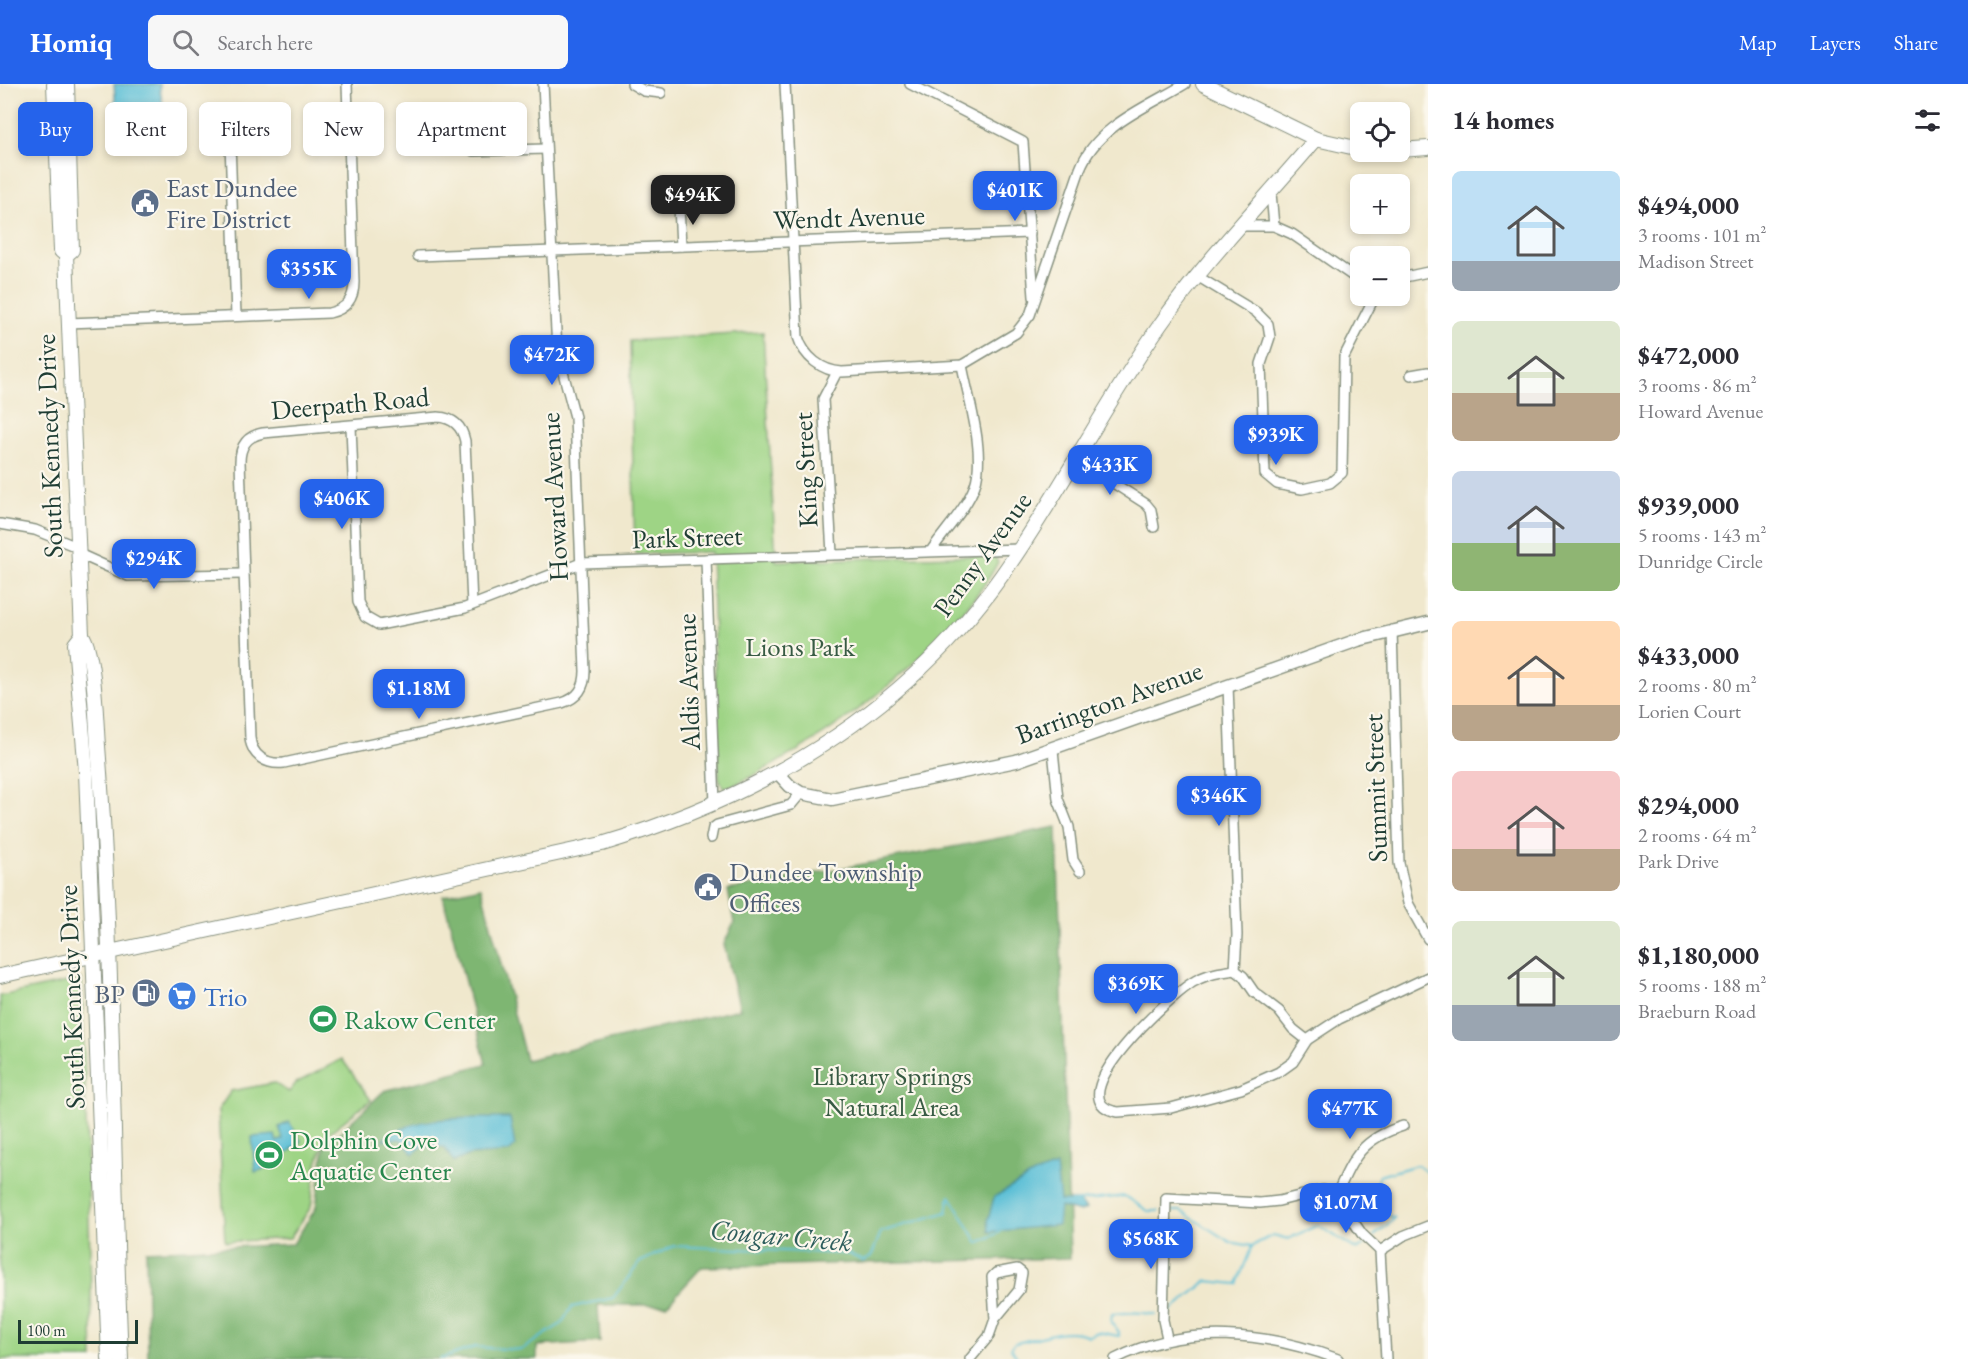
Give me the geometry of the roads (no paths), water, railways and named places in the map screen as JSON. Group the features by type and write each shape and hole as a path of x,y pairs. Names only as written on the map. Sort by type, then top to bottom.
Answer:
{"main road":[{"name":"South Kennedy Drive","path":"54,84 61,251 66,255 82,635 88,644 98,744 121,1359"},
{"name":"South Kennedy Drive","path":"66,255 72,250 67,84"},
{"path":"1203,84 1316,139 1350,147"},
{"name":"Penny Avenue","path":"0,976 602,844 654,828 715,804 779,774 858,720 914,676 980,604 1020,549 1153,335 1197,276 1243,226 1316,139"},
{"path":"1410,149 1428,148"},
{"name":"South Kennedy Drive","path":"82,635 75,644 86,772 109,1359"}],"street":[{"path":"68,323 329,313 343,308 352,298 354,282 347,84"},
{"name":"Howard Avenue","path":"243,574 250,741 253,751 273,764 562,703 579,694 585,675 575,417 558,357 543,84"},
{"path":"632,84 644,91 661,93"},
{"path":"785,84 797,325 800,344 811,359 837,372 962,365 1019,331 1027,323 1082,164 1090,149 1106,133 1185,84"},
{"path":"910,84 1021,140 1025,147 1035,301"},
{"path":"527,149 546,148"},
{"path":"230,156 236,316"},
{"path":"1271,193 1274,225"},
{"path":"679,206 681,246"},
{"path":"1243,226 1274,225 1306,243 1350,274"},
{"name":"Wendt Avenue","path":"418,256 1029,233"},
{"path":"1410,276 1428,272"},
{"path":"1197,276 1267,322 1270,337 1261,364 1263,469 1275,483 1299,489 1328,484 1342,473 1344,357 1370,306"},
{"path":"931,551 968,499 977,477 978,447 962,365"},
{"name":"King Street","path":"832,554 823,399 837,372"},
{"path":"1412,375 1428,372"},
{"name":"Deerpath Road","path":"243,574 240,456 247,440 263,433 438,417 456,423 465,441 472,605"},
{"name":"Park Street","path":"351,426 358,602 361,612 377,625 389,625 472,605 581,563 1020,549"},
{"path":"1076,459 1146,504 1152,513 1154,527"},
{"path":"0,524 35,530 128,576 243,574"},
{"name":"Aldis Avenue","path":"706,559 715,804"},
{"name":"Barrington Avenue","path":"801,793 824,799 850,796 1016,761 1053,750 1228,685 1392,630 1428,623"},
{"name":"Summit Street","path":"1392,630 1400,874 1408,903 1428,939"},
{"path":"1228,685 1237,935 1235,970"},
{"path":"1053,750 1058,799 1069,827 1073,860 1080,871"},
{"path":"711,837 712,830 717,825 789,806 801,793 790,786 779,774"},
{"path":"1307,1040 1293,1029 1279,1011 1254,992 1243,976 1235,970 1208,975 1184,987 1122,1048 1101,1080 1099,1095 1110,1111 1118,1112 1171,1108 1232,1092 1279,1072 1293,1062 1307,1040 1339,1019 1428,977"},
{"path":"1336,1196 1349,1166 1362,1146 1388,1131 1403,1126"},
{"path":"1167,1338 1162,1309 1166,1198 1260,1203 1279,1201 1323,1190 1336,1196 1362,1234 1380,1251 1386,1359"},
{"path":"1380,1251 1403,1236 1428,1226"},
{"path":"970,1359 989,1336 995,1319 1023,1283 1022,1273 1017,1269 996,1274 992,1278 995,1319"},
{"path":"1115,1359 1130,1355 1167,1338 1206,1334 1267,1339 1299,1346 1338,1359"}],"water":[{"path":"114,84 160,84 163,102 115,102"},
{"path":"460,1118 510,1118 515,1146 509,1152 469,1155 454,1162 444,1147 424,1145 413,1154 401,1139 382,1140 396,1131 427,1121"},
{"path":"289,1122 301,1141 273,1166 255,1172 252,1137 275,1135 277,1142 283,1139 279,1127"},
{"path":"1056,1166 1060,1201 1079,1201 1086,1209 1081,1212 1060,1207 1058,1225 989,1232 988,1220 994,1197 1034,1174"}],"waterway":[{"path":"1374,1236 1395,1218 1372,1208 1379,1176 1417,1165 1428,1173"},
{"name":"Cougar Creek","path":"440,1359 475,1347 521,1350 561,1324 572,1307 613,1298 640,1262 674,1246 849,1254 863,1261 871,1257 881,1232 947,1212 950,1196 978,1243 1000,1232"},
{"name":"Cougar Creek","path":"1071,1202 1125,1196 1148,1211 1158,1211"},
{"path":"1172,1211 1181,1211 1230,1242 1252,1246 1273,1235 1288,1239 1318,1225 1357,1250 1364,1245"},
{"path":"1169,1312 1207,1281 1237,1284 1252,1246"},
{"path":"1018,1359 1011,1348 1015,1343 1061,1332 1089,1336 1098,1332 1119,1336 1119,1332 1111,1323 1112,1314 1134,1312 1156,1315"}],"place":[{"name":"East Dundee Fire District","path":"145,203"},
{"name":"Dundee Township Offices","path":"708,887"},
{"name":"BP","path":"146,993"},
{"name":"Trio","path":"182,996"},
{"name":"Rakow Center","path":"323,1019"},
{"name":"Dolphin Cove Aquatic Center","path":"269,1155"}],"park label":[{"name":"Lions Park","path":"800,646"},
{"name":"Library Springs Natural Area","path":"892,1090"}]}
